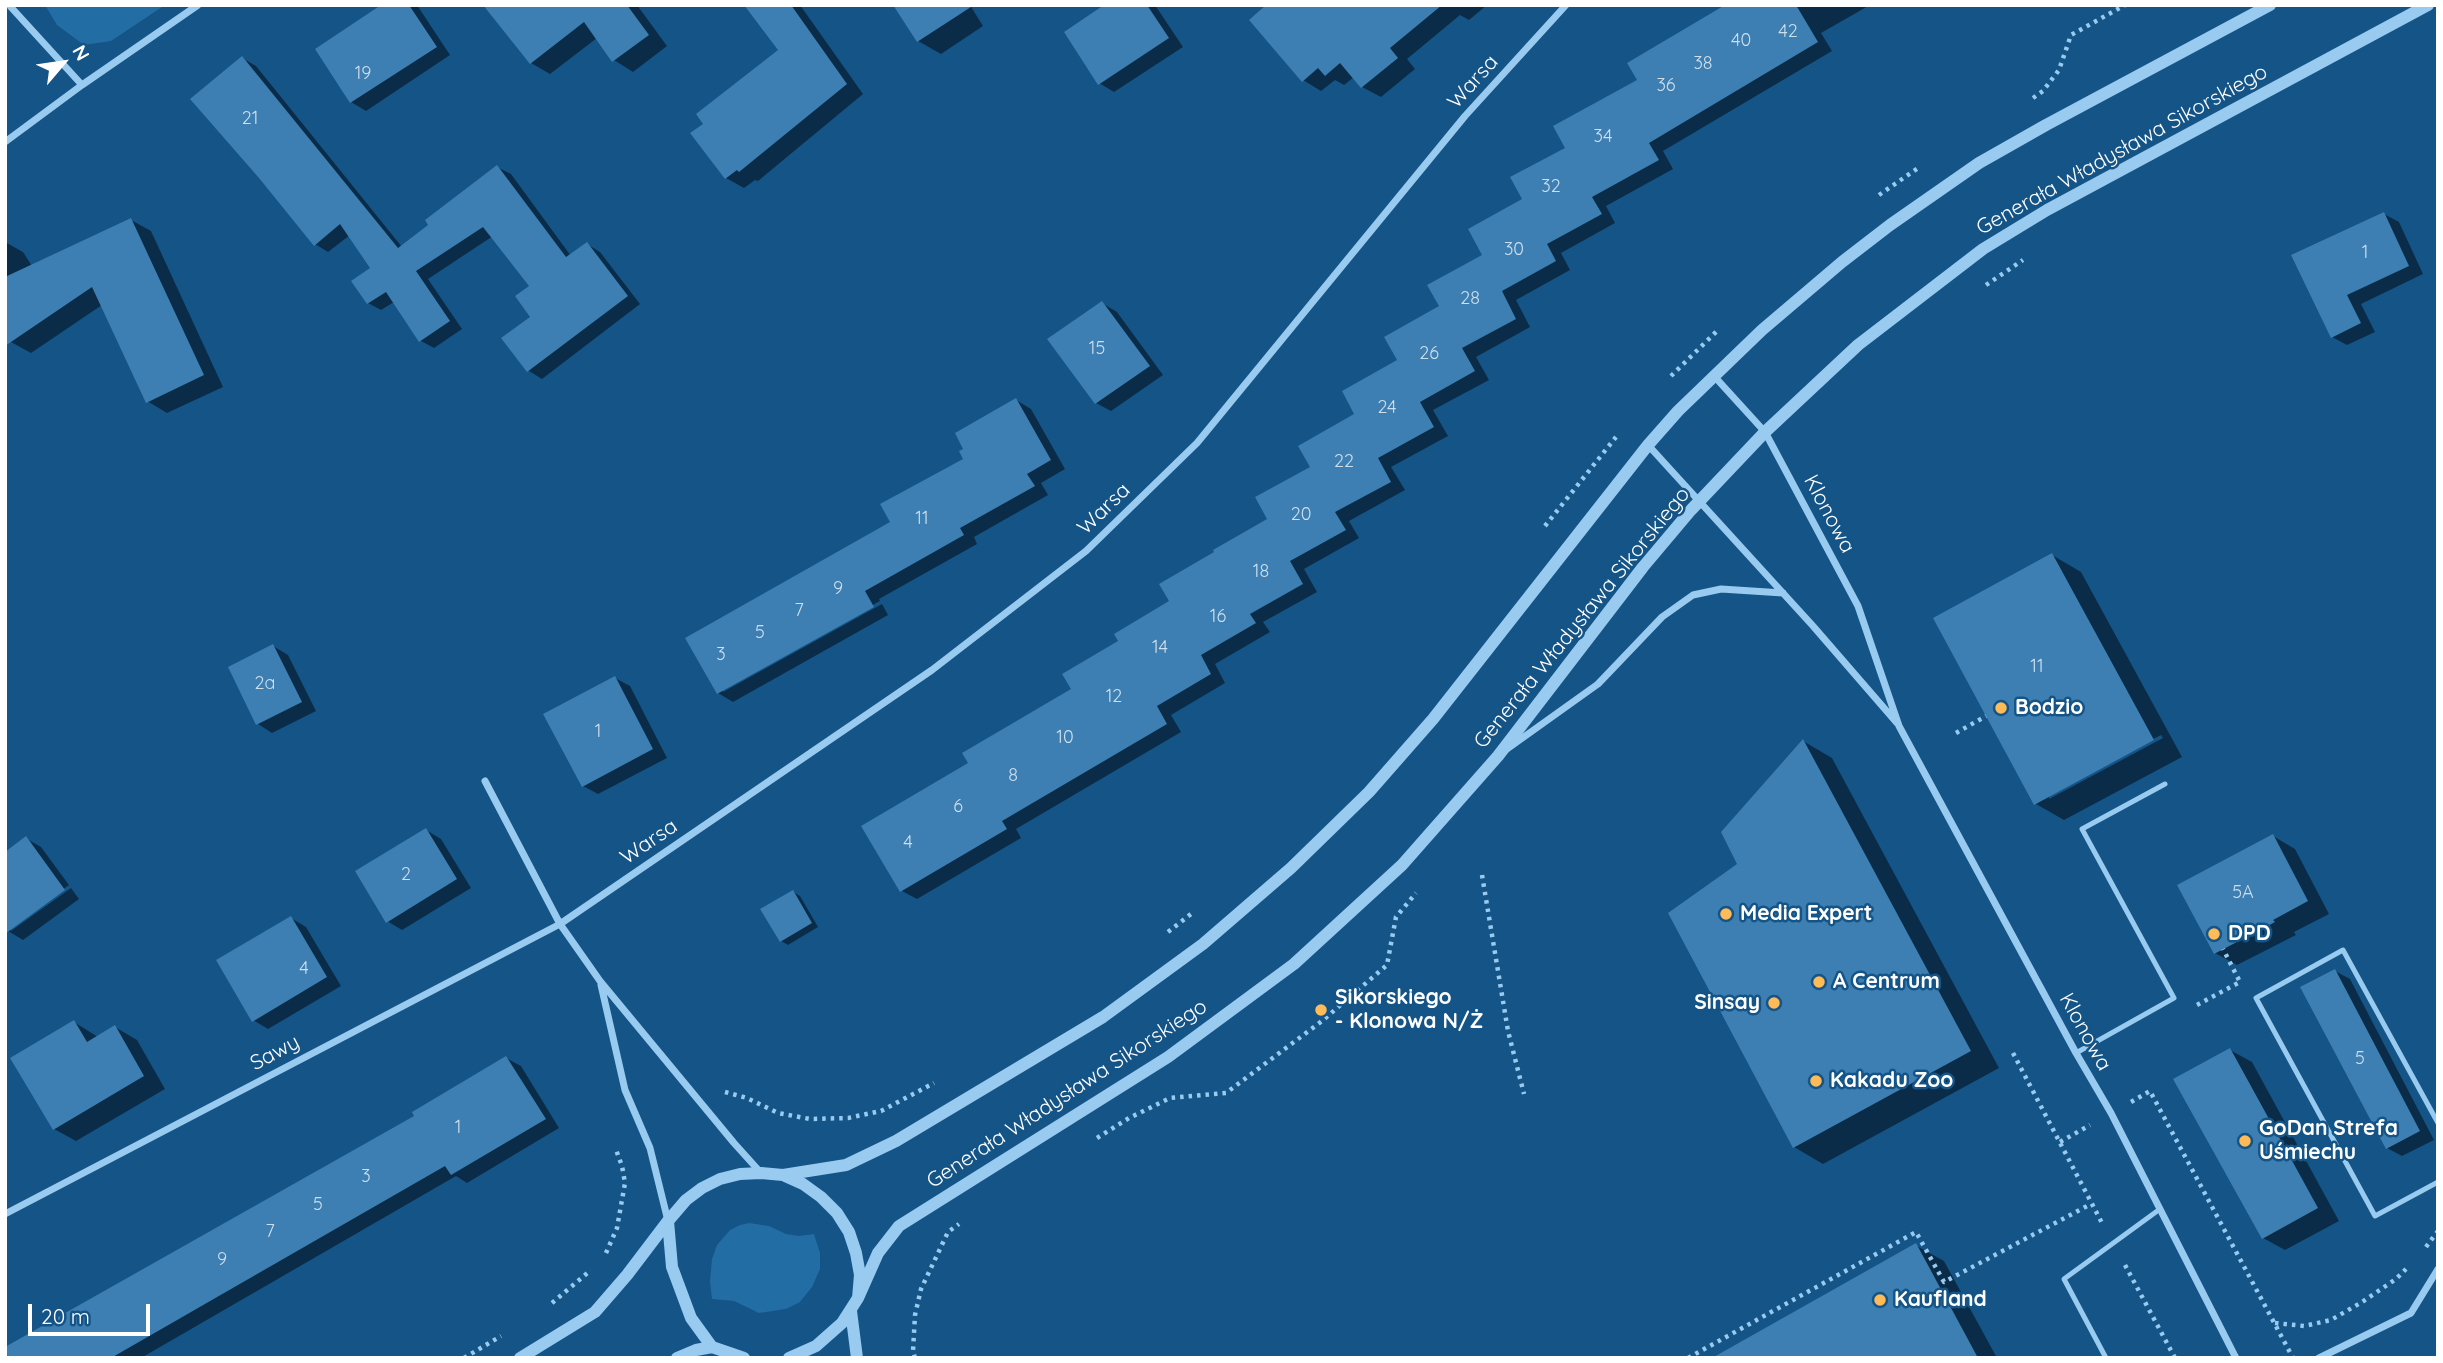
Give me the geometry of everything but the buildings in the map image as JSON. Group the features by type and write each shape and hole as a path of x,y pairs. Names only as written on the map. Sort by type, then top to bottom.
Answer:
{"street":[{"path":"9,5 82,85"},
{"path":"5,142 198,5"},
{"name":"Warsa","path":"560,924 932,670 1086,551 1197,443 1465,116 1566,5"},
{"path":"520,1358 594,1312 686,1200 702,1188 720,1179 740,1174 783,1175 846,1165 896,1141 1103,1017 1203,944 1291,868 1369,792 1433,719 1648,444 1713,376 1762,330 1890,225 1979,163 2270,5"},
{"name":"Generała Władysława Sikorskiego","path":"789,1358 816,1346 833,1333 851,1311 878,1254 900,1226 1168,1056 1294,964 1402,865 1498,756 1643,567 1699,501 1765,432 1858,345 1983,249 2047,210 2428,5"},
{"name":"Klonowa","path":"1713,376 1765,432 1858,606 1899,726 2111,1113 2236,1358"},
{"name":"Klonowa","path":"1648,444 1899,726"},
{"path":"1498,756 1598,684 1662,617 1693,595 1721,589 1783,593"},
{"path":"485,781 560,924 600,981 761,1173"},
{"name":"Sawy","path":"5,1214 560,924"},
{"path":"600,981 625,1090 650,1148 668,1221 672,1267 691,1318 712,1347"},
{"path":"783,1175 803,1184 821,1197 837,1213 849,1232 860,1275 858,1298"},
{"path":"2319,1358 2411,1313 2438,1269"},
{"path":"851,1311 857,1358"},
{"path":"677,1358 712,1347 744,1358"}],"lane":[{"path":"2076,1053 2174,998 2082,829 2165,784"},
{"path":"2438,1123 2343,950 2256,999 2375,1216 2438,1182"},
{"path":"2106,1358 2064,1279 2160,1209"}],"path":[{"path":"2032,98 2043,91 2059,70 2071,35 2125,5"},
{"path":"1878,196 1932,159"},
{"path":"1984,286 2028,257"},
{"path":"1667,380 1685,359 1724,325"},
{"path":"1543,529 1621,431"},
{"path":"1956,733 1986,716"},
{"path":"1482,875 1508,1031 1524,1094"},
{"path":"1094,1140 1129,1118 1170,1098 1226,1093 1322,1021 1387,965 1396,916 1416,893"},
{"path":"1167,933 1197,910"},
{"path":"2174,998 2194,1007 2240,982 2223,949"},
{"path":"2013,1054 2175,1358"},
{"path":"724,1092 747,1098 778,1113 810,1119 848,1118 881,1111 945,1076"},
{"path":"2060,1142 2150,1091 2294,1358"},
{"path":"564,1293 591,1271 606,1254 618,1228 625,1183 615,1147"},
{"path":"1688,1358 1916,1232 1944,1282 2091,1204"},
{"path":"915,1358 915,1315 921,1289 948,1232 968,1218"},
{"path":"2420,1255 2438,1231"},
{"path":"2275,1323 2304,1326 2331,1320 2396,1279 2412,1263"}],"shaded area":[{"path":"45,5 165,5 111,41 84,45 57,25"},
{"path":"749,1223 769,1226 786,1234 814,1234 820,1253 820,1269 812,1287 800,1302 786,1309 759,1313 734,1301 712,1299 712,1259 717,1245 730,1230"}],"place":[{"name":"Bodzio","path":"2001,708"},
{"name":"Media Expert","path":"1726,914"},
{"name":"DPD","path":"2214,934"},
{"name":"A Centrum","path":"1819,982"},
{"name":"Sinsay","path":"1774,1003"},
{"name":"Sikorskiego - Klonowa N/Ż","path":"1321,1010"},
{"name":"Kakadu Zoo","path":"1816,1081"},
{"name":"GoDan Strefa Uśmiechu","path":"2245,1141"},
{"name":"Kaufland","path":"1880,1300"}]}
